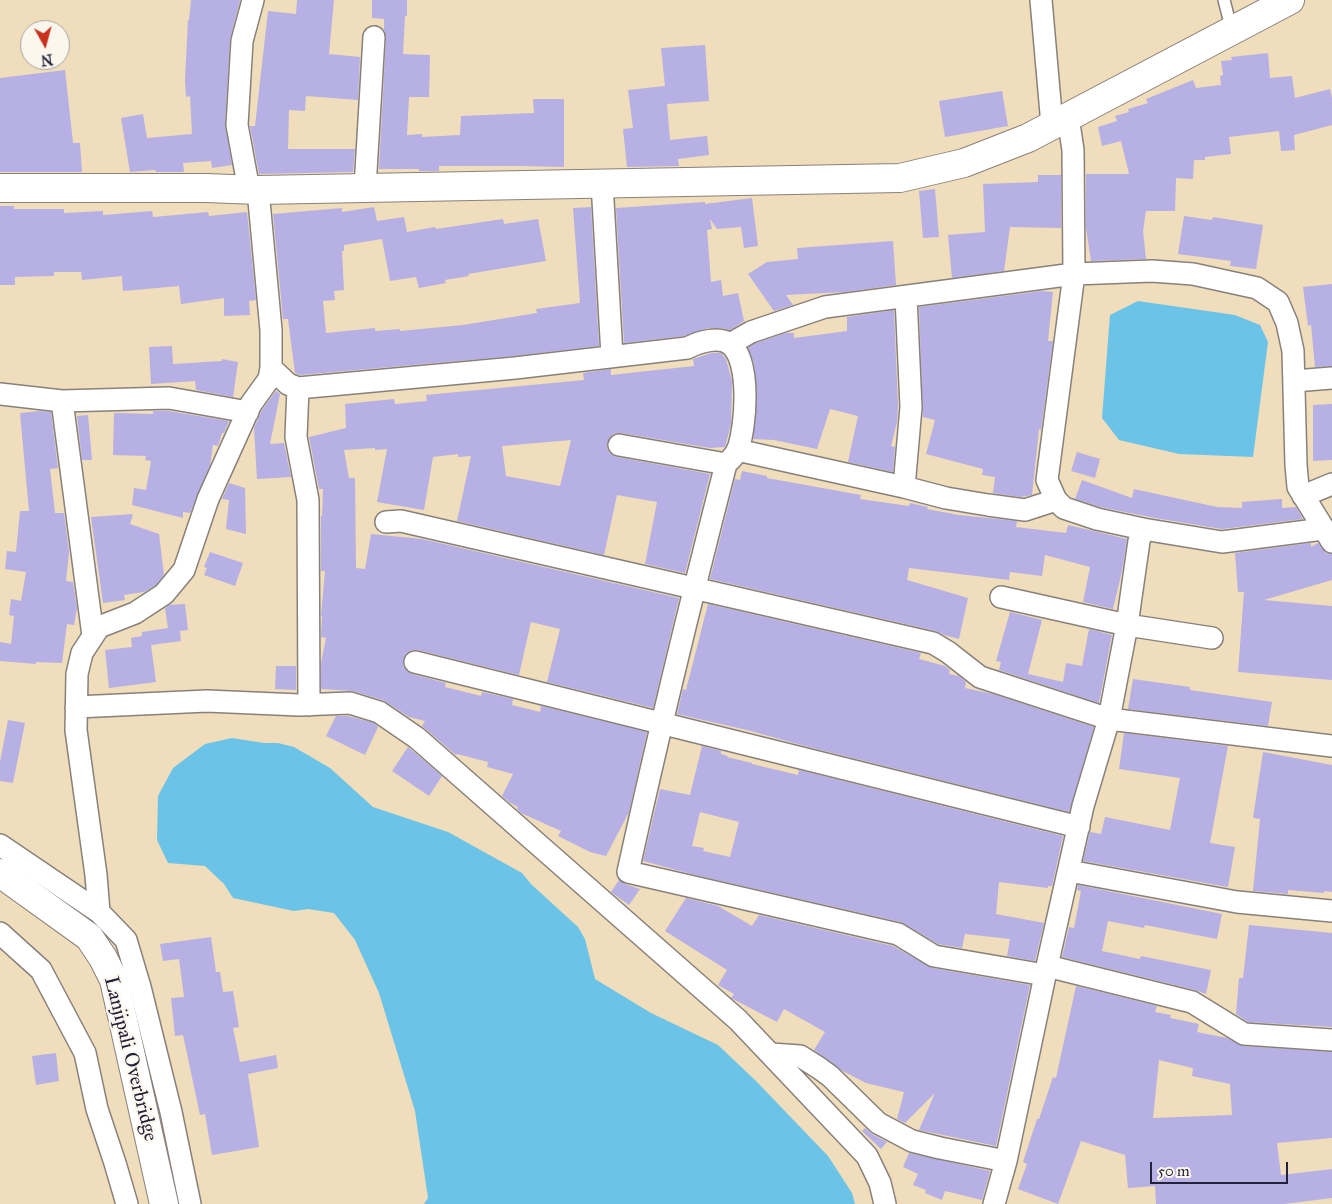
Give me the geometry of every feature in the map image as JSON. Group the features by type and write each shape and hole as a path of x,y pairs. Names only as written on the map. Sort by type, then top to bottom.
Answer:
{"street":[{"path":"99,912 96,875 76,730 77,674 82,653 99,627 135,613 164,594 184,570 208,499 251,404 269,379 271,368 271,330 254,190 237,125 242,41 253,0"},
{"path":"730,344 751,332 825,307 1074,274 1152,271 1193,274 1257,288 1278,302 1287,323 1293,351 1298,487 1329,536 1222,542 1144,529 1097,518 1064,508 1051,493 1046,480 1074,274 1073,150 1060,121 1041,0"},
{"path":"0,188 206,188 254,190 602,182 900,178 964,163 1028,138 1290,0"},
{"path":"365,188 374,37"},
{"path":"602,182 612,356"},
{"path":"904,487 911,407 906,297"},
{"path":"271,368 288,384 298,388 515,368 687,348 714,340 730,344 740,357 745,388 745,417 694,588 661,723 628,872 898,934 934,956 1046,970 1192,1002 1244,1034 1332,1040"},
{"path":"1294,381 1332,378"},
{"path":"298,388 296,437 308,500 309,705"},
{"path":"0,394 62,401 169,398 248,412"},
{"path":"62,401 93,636"},
{"path":"619,445 732,457 904,487 946,498 1026,510 1056,500"},
{"path":"1303,496 1332,484"},
{"path":"386,522 400,521 933,643 980,677 1108,719 1332,746"},
{"path":"994,1204 1006,1161 1083,806 1108,719 1127,625 1139,541 1144,529"},
{"path":"1001,597 1127,625 1212,638"},
{"path":"415,662 1079,826"},
{"path":"76,707 207,700 309,705 350,703 379,712 417,738 738,1020 867,1156 891,1202"},
{"path":"0,844 99,912 126,940 140,987 171,1112 190,1204"},
{"path":"1069,871 1237,902 1332,911"},
{"name":"Lanjipali Overbridge","path":"0,873 89,937 103,958 114,980 164,1204"},
{"path":"0,933 40,970 84,1054 97,1109 116,1163 127,1204"},
{"path":"771,1054 800,1056 819,1068 878,1124 912,1141 1006,1161"}],"lane":[{"path":"1224,0 1232,31"}],"water":[{"path":"1138,301 1235,315 1260,325 1268,342 1253,457 1179,454 1119,440 1102,418 1110,315"},
{"path":"232,738 264,743 278,743 294,747 330,768 373,807 448,832 522,873 531,884 578,927 585,939 595,979 651,1013 718,1045 756,1081 828,1156 852,1193 855,1204 424,1204 428,1198 415,1111 379,993 355,940 334,913 308,909 294,911 233,898 224,884 205,866 168,863 157,840 158,796 173,768 205,744"}],"building":[{"path":"191,0 240,0 230,40 225,124 232,165 212,168 211,161 183,163 184,172 156,172 155,170 130,172 121,118 143,114 147,138 192,134 190,96 186,97 185,79"},
{"path":"297,0 334,0 329,54 360,57 358,100 306,96 305,111 289,110 288,149 355,149 353,172 259,174 250,126 255,126 268,11 296,14"},
{"path":"372,0 407,0 403,54 430,55 429,97 409,97 407,135 422,134 422,137 460,135 461,116 534,113 533,99 564,99 564,167 439,166 439,171 379,169 386,38 384,19 372,18"},
{"path":"705,45 709,101 667,104 670,140 707,136 709,155 678,159 679,166 627,167 623,129 633,128 628,90 665,86 661,48"},
{"path":"1268,53 1270,78 1292,76 1295,98 1330,89 1332,125 1294,135 1295,150 1281,151 1279,131 1229,137 1231,154 1205,157 1205,160 1194,160 1193,179 1176,178 1175,211 1146,211 1143,231 1146,259 1091,261 1086,228 1086,174 1129,174 1121,141 1102,146 1098,127 1117,121 1115,116 1129,112 1128,109 1148,103 1146,99 1193,80 1196,88 1221,85 1220,76 1223,75 1221,61 1232,60 1231,57"},
{"path":"65,70 73,143 80,143 82,172 0,172 0,78"},
{"path":"1002,91 1008,126 945,137 939,101"},
{"path":"1038,175 1061,175 1061,228 1010,227 1004,271 952,278 948,235 985,232 983,184 1038,182"},
{"path":"935,189 939,237 923,238 919,191"},
{"path":"752,198 758,246 744,248 741,227 717,229 710,219 712,229 707,230 711,282 721,280 723,296 738,293 744,321 730,330 708,328 684,336 624,343 616,208 705,202 705,204"},
{"path":"0,206 14,206 14,209 64,209 64,213 103,211 103,215 152,211 153,217 208,212 209,216 247,212 256,300 249,301 250,315 224,316 224,298 181,304 179,286 123,291 122,276 82,280 81,272 54,272 54,276 15,277 15,285 0,285"},
{"path":"374,207 377,221 404,217 407,232 503,219 504,224 538,219 546,261 468,274 469,276 445,280 446,283 419,288 416,277 390,281 382,239 344,245 344,251 342,251 344,290 334,291 335,300 323,301 326,333 375,328 375,331 400,329 400,331 463,325 537,313 536,309 580,303 573,208 591,207 599,346 514,356 300,375 295,373 288,319 283,319 273,214 342,208 342,212"},
{"path":"1184,216 1212,220 1213,217 1263,225 1256,269 1230,266 1231,261 1178,254"},
{"path":"893,241 896,285 845,292 786,295 793,305 774,311 748,274 767,262 798,259 797,248"},
{"path":"1332,284 1332,366 1315,367 1311,325 1308,326 1303,287"},
{"path":"1042,291 1053,292 1048,341 1053,341 1041,430 1039,429 1032,495 1020,497 993,493 995,477 982,475 983,469 926,454 935,420 923,417 919,307"},
{"path":"894,310 898,407 897,422 891,446 895,447 893,472 848,462 858,416 830,409 817,449 774,440 753,439 757,394 754,363 748,348 756,343 786,333 794,333 794,338 847,331 847,317"},
{"path":"172,346 173,364 222,361 222,359 238,362 233,397 196,390 195,381 151,384 149,347"},
{"path":"711,353 721,353 726,359 732,381 731,424 725,447 710,448 621,433 615,433 607,443 607,449 617,457 710,474 685,573 645,564 657,502 617,495 604,555 457,521 471,456 458,457 458,454 433,457 424,510 377,502 387,449 344,450 349,478 355,478 356,568 365,569 371,534 422,539 679,598 653,708 547,682 560,629 531,622 519,675 418,650 411,650 403,659 403,665 407,671 446,683 445,687 481,696 482,692 513,699 512,705 540,712 541,706 647,732 629,812 606,856 590,852 558,836 561,831 521,813 517,809 518,807 502,796 513,774 487,767 488,762 456,755 422,726 425,721 409,717 383,700 353,691 321,689 321,663 326,638 321,637 325,571 321,571 323,489 319,489 309,437 346,428 345,404 394,399 395,404 427,401 426,395 584,380 583,373 611,369 611,375 694,366 693,359","holes":["571,440 560,486 506,476 502,446"]},
{"path":"276,391 280,394 270,444 284,443 291,477 257,479 254,428 262,410"},
{"path":"1332,404 1332,460 1313,461 1313,405"},
{"path":"153,411 168,411 229,421 224,433 222,433 218,446 213,445 210,465 190,513 183,512 183,518 132,505 134,488 146,490 151,461 145,460 146,456 113,455 114,413 153,414"},
{"path":"51,412 58,468 50,469 55,513 64,513 69,552 66,581 73,582 77,608 74,625 67,624 62,663 36,662 36,664 0,661 0,642 11,644 14,616 9,615 11,599 21,601 26,572 5,569 7,551 16,552 20,511 29,511 20,413"},
{"path":"88,415 92,460 82,460 77,416"},
{"path":"1077,452 1100,459 1095,478 1071,471"},
{"path":"742,471 767,476 767,478 861,495 860,499 909,506 910,503 928,507 927,509 959,515 1017,521 1016,527 1066,533 1068,525 1127,539 1113,609 1083,602 1090,567 1045,555 1042,576 1010,572 1009,580 909,568 907,580 968,598 959,639 936,631 710,579 735,479 740,480"},
{"path":"1082,480 1132,498 1134,489 1217,507 1242,508 1242,502 1282,499 1282,508 1296,507 1303,519 1222,529 1155,518 1100,507 1075,499"},
{"path":"229,483 245,488 246,534 226,529 229,500 222,499"},
{"path":"133,514 130,524 159,534 164,575 156,585 144,592 124,595 125,600 103,603 91,517"},
{"path":"1311,543 1311,547 1318,543 1326,553 1332,554 1332,580 1264,600 1332,606 1332,680 1238,672 1244,592 1238,592 1235,553"},
{"path":"210,552 243,563 235,586 204,575 207,568 204,567"},
{"path":"185,604 188,630 180,631 181,641 151,645 156,682 109,688 105,650 132,647 131,638 142,636 142,632 168,628 165,608 169,605"},
{"path":"708,604 921,653 919,659 945,666 950,670 949,674 959,676 966,682 965,688 993,694 1094,727 1069,812 677,714 683,689 686,690"},
{"path":"1010,612 1042,620 1028,674 1063,682 1066,663 1082,666 1089,629 1112,635 1099,703 999,670 1001,662 996,661"},
{"path":"276,666 296,666 296,690 275,689"},
{"path":"1133,679 1190,687 1190,690 1272,702 1268,726 1128,709"},
{"path":"336,716 348,716 374,723 378,727 365,755 326,736"},
{"path":"8,720 25,723 13,783 0,781 0,762"},
{"path":"1124,733 1228,746 1210,843 1235,847 1228,887 1083,861 1090,832 1101,834 1105,817 1170,830 1180,778 1119,769"},
{"path":"702,746 721,751 721,754 727,757 752,764 798,775 799,770 1063,836 1052,886 1048,886 1048,888 999,882 996,914 1044,923 1035,961 1007,956 1010,939 965,934 962,948 938,944 901,922 695,875 643,861 660,789 690,795","holes":["700,812 739,822 730,857 703,851 704,848 692,846"]},
{"path":"408,747 442,776 429,796 392,771"},
{"path":"1263,752 1332,765 1332,892 1288,890 1288,894 1253,891 1260,819 1253,818"},
{"path":"619,880 640,889 629,905 611,892"},
{"path":"1078,885 1222,914 1217,939 1145,925 1144,928 1108,921 1102,951 1140,959 1141,956 1211,970 1206,994 1062,957 1069,927 1074,928 1081,891 1077,890"},
{"path":"686,898 718,906 752,926 759,915 893,946 932,968 1030,985 996,1146 919,1130 935,1093 905,1123 897,1119 904,1092 866,1083 841,1070 814,1050 825,1032 784,1009 777,1022 731,998 734,994 718,985 727,970 665,931"},
{"path":"1249,925 1332,933 1332,1027 1248,1022 1236,1014 1239,978 1243,978"},
{"path":"211,937 216,972 220,972 223,992 233,991 239,1027 233,1028 240,1062 276,1055 278,1068 248,1074 259,1147 212,1155 205,1114 200,1115 183,1035 175,1036 171,998 184,997 179,959 163,961 160,944"},
{"path":"1076,986 1157,1006 1155,1012 1171,1015 1170,1018 1199,1024 1197,1032 1227,1038 1243,1046 1332,1052 1332,1138 1277,1143 1281,1175 1332,1169 1332,1198 1284,1204 1156,1204 1155,1186 1128,1188 1125,1155 1081,1141 1058,1204 1018,1189 1027,1164 1023,1162 1037,1119 1039,1119 1053,1077 1056,1078","holes":["1159,1060 1193,1068 1192,1076 1230,1084 1232,1115 1153,1118"]},
{"path":"56,1053 59,1081 36,1085 32,1056"},
{"path":"865,1128 887,1142 881,1149 862,1131"},
{"path":"909,1153 990,1171 982,1200 945,1191 942,1200 925,1193 926,1190 913,1185 918,1174 903,1167"}]}
